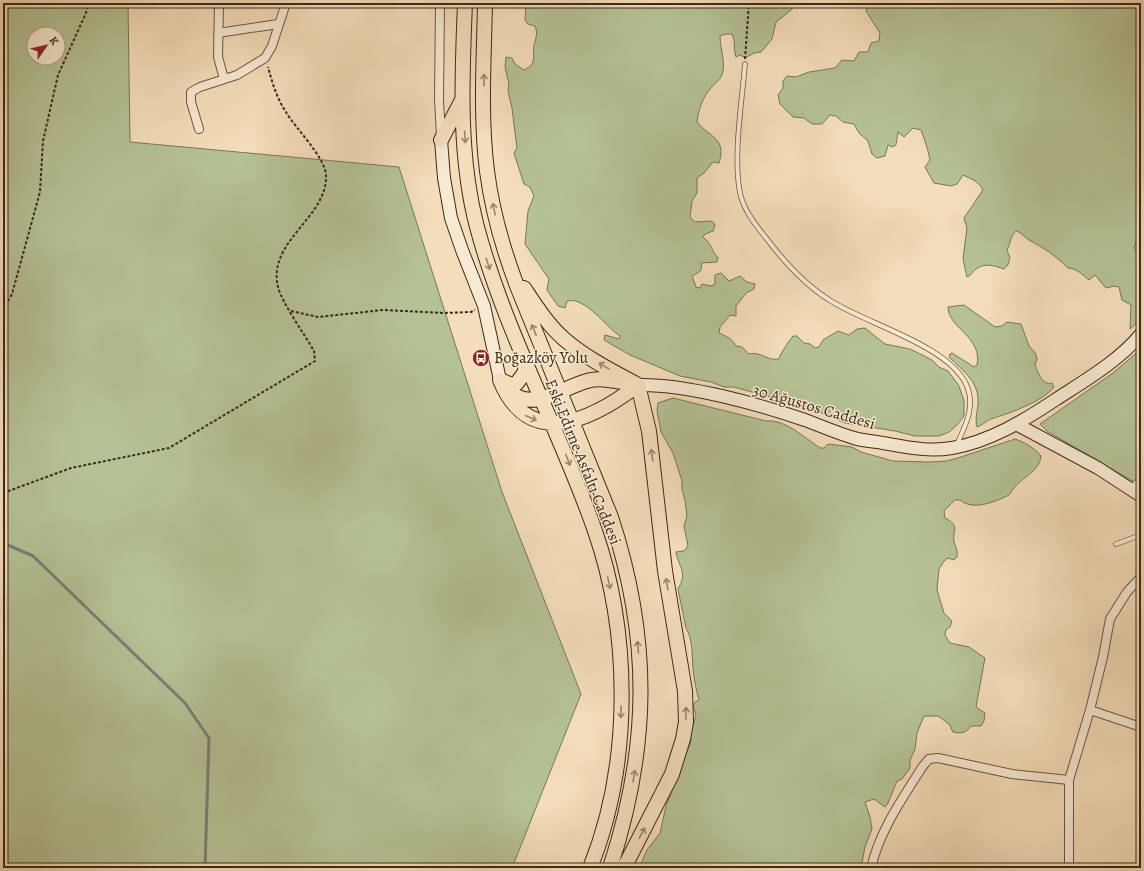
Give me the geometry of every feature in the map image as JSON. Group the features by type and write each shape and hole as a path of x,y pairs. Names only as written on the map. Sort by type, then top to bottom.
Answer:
{"highway":[{"name":"Eski Edirne Asfaltı Caddesi","path":"465,3 464,98 467,169 477,224 501,304 582,496 603,556 620,653 621,719 615,776 605,823 590,868"},
{"name":"Eski Edirne Asfaltı Caddesi","path":"486,5 484,132 487,163 497,225 507,260 571,420 596,477 620,544 633,601 640,664 640,725 637,758 626,815 610,868"},
{"path":"441,140 464,98"},
{"path":"507,260 537,307 564,338 583,354 638,385 649,430 665,571 685,691 686,722 683,739 672,774 624,868"},
{"path":"500,380 512,385 518,383 525,372 525,363"},
{"path":"500,380 513,396 520,399 541,399 587,381 597,379 638,385"},
{"path":"500,380 507,397 522,414 532,419 552,424 571,420 602,408 622,397 638,385"}],"main road":[{"path":"441,140 444,178 451,218 484,306 500,380"},
{"name":"30 Ağustos Caddesi","path":"638,385 671,386 737,401 804,420 855,438 906,448 930,450 971,444 1016,424 1089,378 1135,341 1141,334"},
{"path":"1016,424 1098,468 1141,496"}],"street":[{"path":"219,3 218,57 224,79"},
{"path":"198,129 191,102 192,92 200,87 237,75 265,58 272,46 286,3"},
{"path":"440,3 439,100 441,140"},
{"path":"218,33 278,24"},
{"path":"1069,868 1069,780 1090,710 1103,658 1110,619 1128,592 1141,577"},
{"path":"1090,710 1141,727"},
{"path":"871,868 878,843 887,823 929,759 938,758 1012,774 1069,780"}],"lane":[{"path":"745,64 737,171 742,197 754,223 778,253 814,290 832,302 900,334 934,353 956,371 966,383 970,394 971,406 966,424 956,447"},
{"path":"1130,489 1141,478"},
{"path":"1116,544 1141,535"}],"path":[{"path":"3,310 12,294 40,192 43,141 58,75 86,13 88,3"},
{"path":"745,64 749,3"},
{"path":"3,493 71,468 169,448 314,360 314,351 278,289 276,274 282,254 315,208 325,189 326,175 320,160 285,111 265,58"},
{"path":"291,311 318,317 383,310 443,313 471,312 484,306"}],"green space":[{"path":"3,3 128,3 130,142 399,167 502,492 581,694 512,868 3,868"},
{"path":"526,3 796,3 791,10 776,22 772,39 761,52 754,53 745,58 740,55 736,57 732,34 720,36 723,62 722,74 703,99 698,113 697,122 719,143 721,155 719,163 713,162 704,173 697,178 697,193 692,201 690,217 695,222 712,221 715,225 713,231 705,234 703,237 718,258 717,262 701,263 701,270 692,276 696,287 700,288 702,284 711,286 715,284 715,275 721,273 729,281 740,276 747,282 755,284 754,289 746,293 736,306 736,316 730,315 720,327 719,333 729,338 736,346 742,347 749,354 753,353 771,359 779,359 793,336 797,336 804,343 810,344 815,348 819,347 823,340 838,331 849,335 857,329 865,328 885,344 910,349 932,360 939,367 948,371 959,386 964,401 964,416 957,425 949,432 939,436 915,436 895,431 845,423 815,410 787,402 734,387 724,387 711,382 680,376 630,355 604,340 605,335 619,339 620,336 595,313 581,303 567,301 565,308 558,306 547,290 549,279 525,244 528,211 534,196 530,187 524,184 514,153 517,148 512,108 508,91 509,84 505,67 506,57 512,58 515,64 524,70 531,65 534,59 536,31 535,26 528,24 525,20"},
{"path":"868,3 1141,3 1141,223 1139,228 1141,230 1141,239 1136,242 1134,248 1139,256 1141,256 1141,319 1130,329 1131,305 1122,300 1119,287 1114,286 1106,288 1095,275 1089,280 1077,270 1068,268 1050,252 1016,231 1007,250 1010,258 1008,265 1004,269 986,265 979,267 967,277 963,259 967,228 964,218 983,190 977,182 963,175 957,184 951,186 934,183 925,167 930,160 921,130 913,128 904,137 898,132 896,145 892,147 888,145 885,156 877,158 872,154 868,141 859,133 854,124 843,122 836,116 830,115 822,124 812,124 804,118 793,117 780,104 778,95 783,88 783,81 787,76 796,77 809,72 835,68 842,60 854,61 859,52 868,52 871,43 879,41 880,33 866,11"},
{"path":"964,305 995,327 1002,326 1007,322 1021,324 1029,346 1036,354 1037,359 1035,365 1039,375 1046,382 1052,383 1054,387 1033,403 991,419 977,427 976,419 978,397 974,384 949,357 952,353 974,367 977,365 975,347 949,314 948,307"},
{"path":"1141,349 1141,486 1047,431 1040,424 1113,373"},
{"path":"673,398 766,421 780,423 794,430 820,448 824,448 828,444 852,447 861,452 893,461 946,461 1015,439 1036,450 1041,456 1040,461 1034,470 1016,485 1007,496 990,503 977,505 971,505 960,500 955,500 944,511 945,518 953,523 955,528 954,542 957,549 957,557 954,560 948,558 939,569 937,590 944,613 952,621 950,627 946,630 945,635 950,643 969,647 985,658 976,707 985,713 984,721 981,726 971,726 965,732 958,733 953,732 949,724 938,716 924,716 917,733 915,749 910,760 910,768 902,779 897,781 888,803 885,807 874,799 865,802 872,829 865,847 861,868 639,868 647,850 660,833 666,806 691,741 691,732 696,715 693,706 695,702 699,700 694,677 691,643 686,628 678,589 683,574 676,552 684,551 688,546 684,526 687,516 685,501 682,481 673,453 661,432 657,411 658,403"}],"waterway":[{"path":"3,543 33,556 185,703 209,738 205,868"}],"place":[{"name":"Boğazköy Yolu","path":"481,358"}]}
